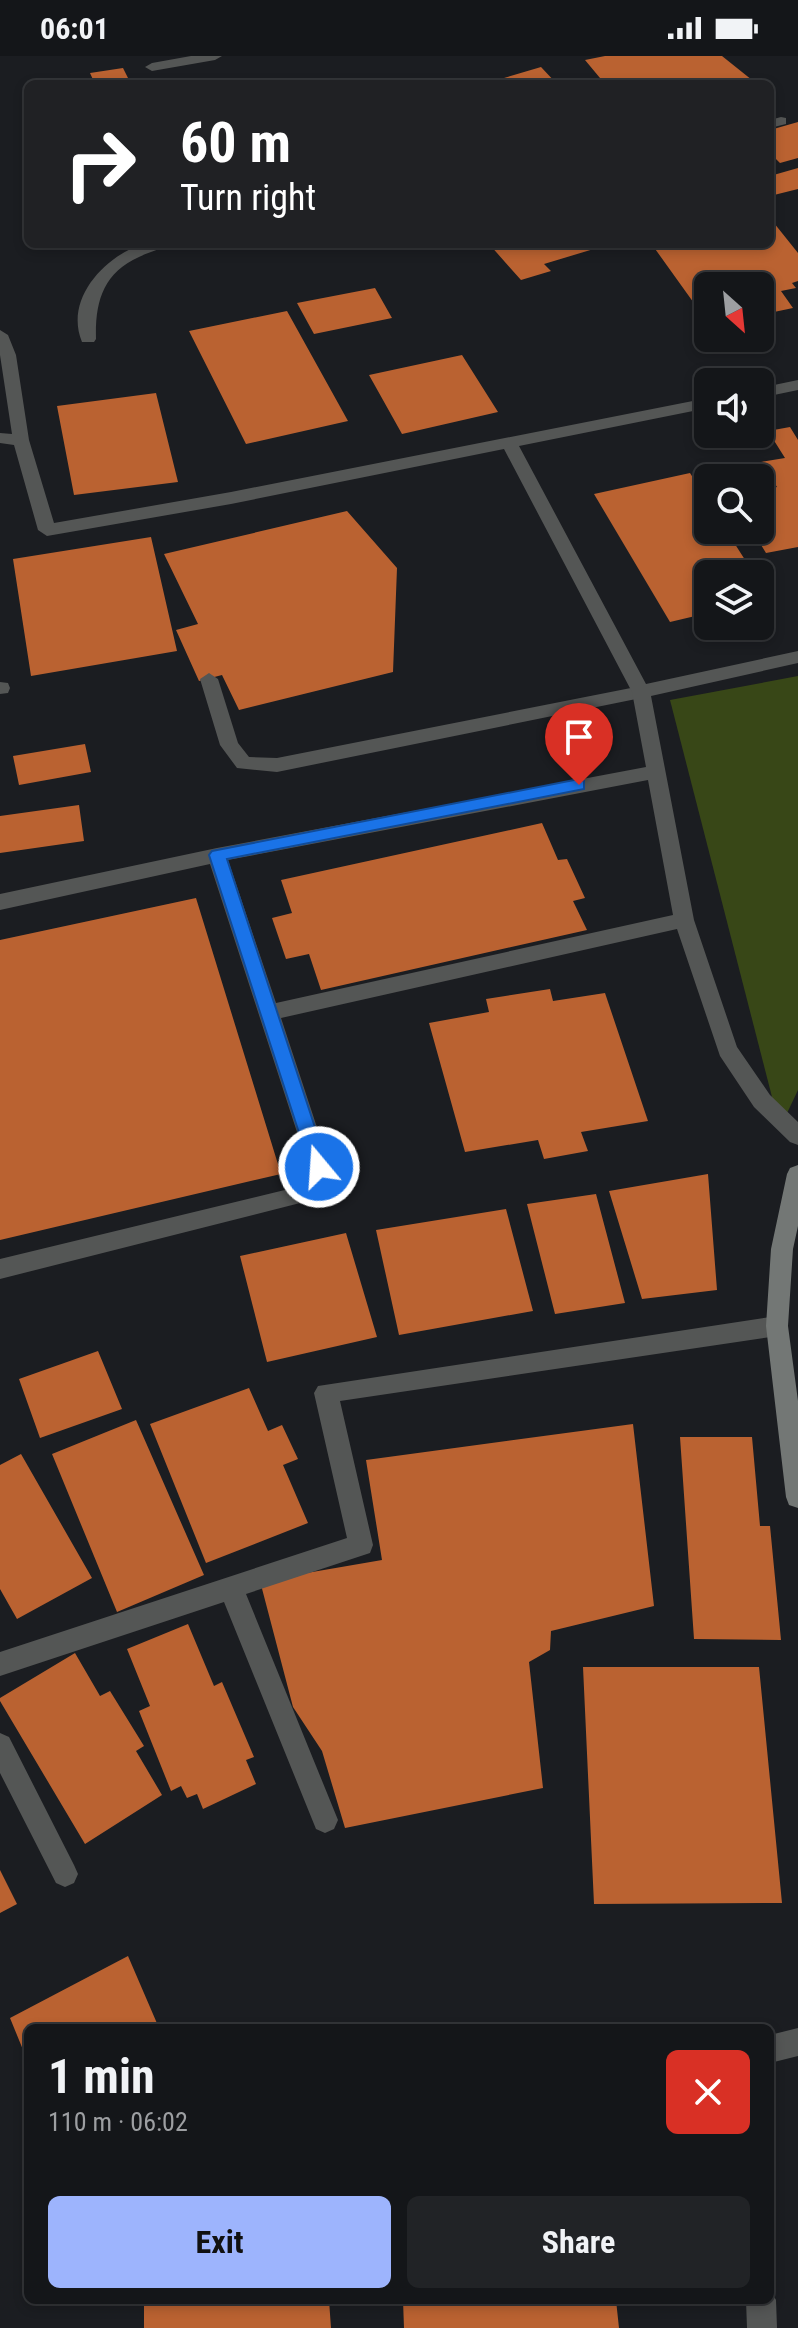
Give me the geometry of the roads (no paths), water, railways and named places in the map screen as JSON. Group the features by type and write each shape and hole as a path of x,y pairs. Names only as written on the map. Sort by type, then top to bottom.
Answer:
{"main road":[{"path":"798,1174 782,1249 777,1326 798,1497"}],"street":[{"path":"158,80 149,62 215,56"},
{"path":"88,339 85,311 98,280 119,261 145,248"},
{"path":"0,335 8,355 21,440 47,530 231,498 694,406"},
{"path":"774,390 798,385"},
{"path":"0,438 21,440"},
{"path":"509,443 641,692 684,920 727,1050 762,1101 798,1136"},
{"path":"209,679 229,745 244,763 277,765 641,692 798,657"},
{"path":"0,902 217,855 654,772"},
{"path":"0,1269 300,1195 319,1167 217,855"},
{"path":"269,1013 684,920"},
{"path":"0,1664 361,1545 326,1393 777,1326"},
{"path":"231,1587 325,1820"},
{"path":"0,1746 65,1874"},
{"path":"774,2048 798,2042"},
{"path":"761,2304 762,2328"}]}
